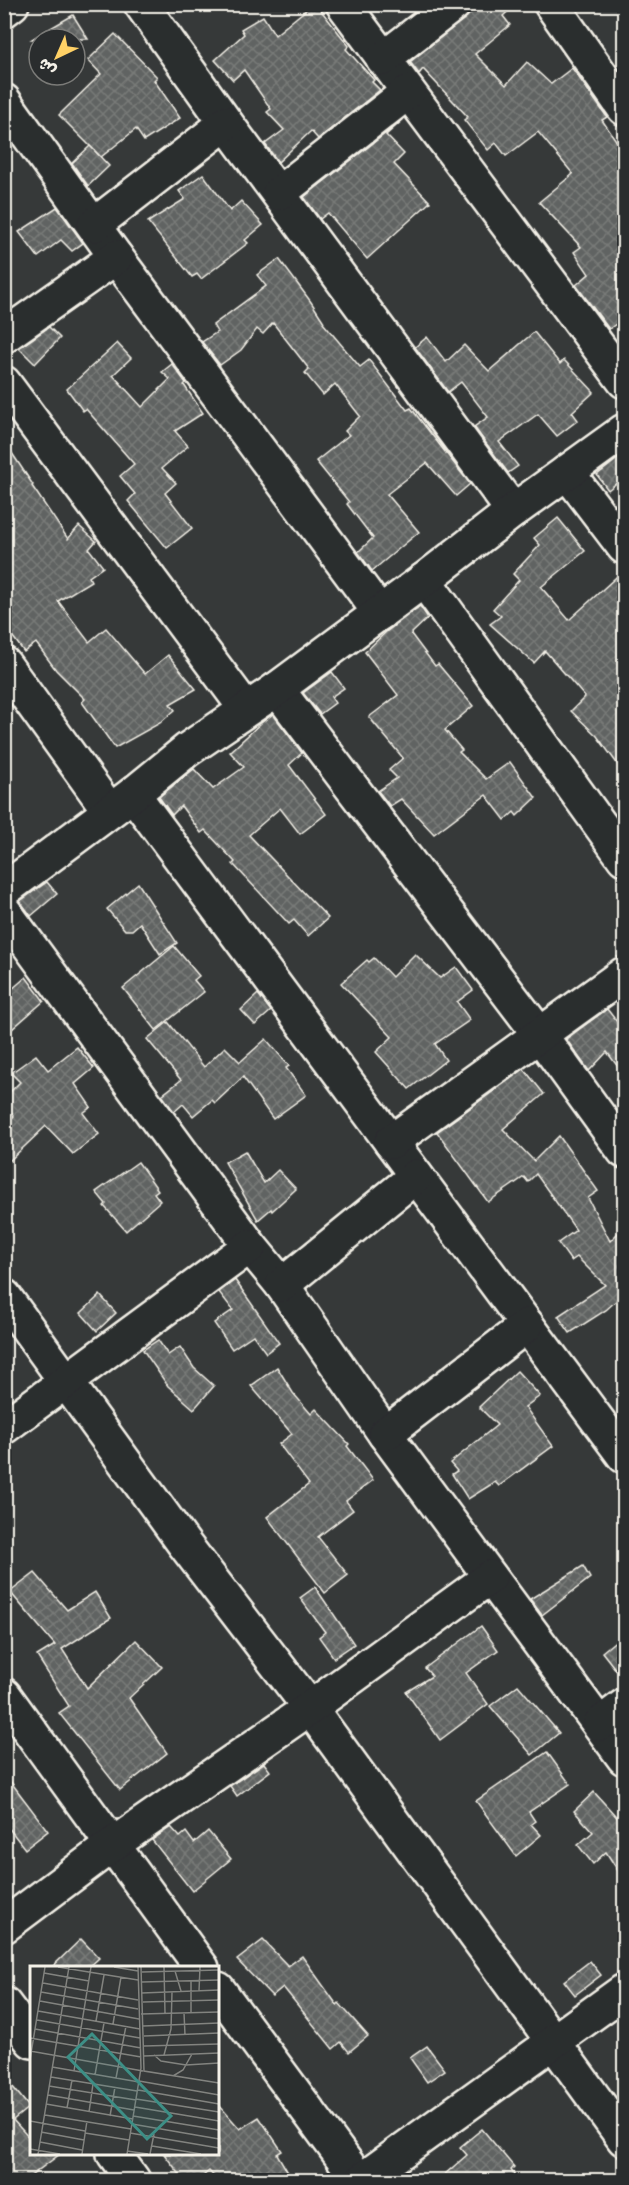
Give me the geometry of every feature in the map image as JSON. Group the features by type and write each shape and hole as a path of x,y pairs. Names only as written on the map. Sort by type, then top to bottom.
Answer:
{"street":[{"path":"4,10 12,4"},
{"path":"141,4 226,123 513,511"},
{"path":"343,4 624,381"},
{"path":"383,59 454,4"},
{"path":"551,4 624,108"},
{"path":"279,193 408,92"},
{"path":"4,101 116,258 380,613"},
{"path":"94,225 226,123"},
{"path":"4,336 116,258"},
{"path":"4,383 246,709"},
{"path":"4,890 187,750 276,689 513,511 624,431"},
{"path":"567,472 624,547"},
{"path":"424,580 624,858"},
{"path":"4,664 121,802 391,1143 624,1456"},
{"path":"276,689 540,1035 624,1151"},
{"path":"4,911 250,1246 282,1285 385,1434 490,1577 612,1715 624,1758"},
{"path":"391,1143 624,974"},
{"path":"282,1285 416,1176"},
{"path":"4,1427 250,1246"},
{"path":"4,1296 185,1545 310,1708 624,2139"},
{"path":"385,1434 527,1325"},
{"path":"4,1926 112,1845 310,1708 490,1577"},
{"path":"4,1695 201,1966"},
{"path":"219,1990 360,2181 624,1991"},
{"path":"4,2004 30,2038"},
{"path":"115,2155 134,2181"}],"building":[{"path":"313,4 316,4 349,46 346,49 380,90 318,139 311,131 278,162 265,144 284,130 267,112 271,109 244,70 233,80 215,60 244,34 241,29 263,16 275,35"},
{"path":"482,4 516,4 503,16 510,25 475,54 506,85 527,62 551,84 572,68 607,117 602,120 624,152 624,318 609,329 576,285 589,274 574,252 581,247 539,202 573,174 538,132 506,156 496,143 488,150 464,120 468,117 423,69 419,74 410,62"},
{"path":"73,15 80,27 52,27"},
{"path":"115,34 157,77 154,80 180,118 144,141 136,129 101,157 59,115 101,74 88,60"},
{"path":"404,119 386,135 404,154 394,164 430,202 367,259 328,213 320,219 304,197"},
{"path":"90,146 109,166 88,186 72,163"},
{"path":"203,174 230,211 241,201 263,225 245,240 248,243 201,279 197,274 192,277 148,222 185,199 179,191"},
{"path":"57,207 83,243 72,251 61,240 38,257 19,232"},
{"path":"279,259 311,302 323,323 360,367 369,360 407,410 411,408 470,484 456,496 427,463 387,494 419,532 372,571 358,552 373,538 347,504 349,502 316,461 349,435 345,431 360,416 335,384 323,395 305,373 309,369 273,323 263,334 257,329 241,350 220,365 202,342 217,332 213,325 266,286 257,275"},
{"path":"49,327 60,338 35,364 19,348"},
{"path":"534,332 560,364 564,360 594,392 572,412 578,420 557,436 538,414 499,442 518,466 508,473 474,427 488,417 461,382 448,392 415,347 427,337 446,362 464,345 489,371"},
{"path":"117,343 131,358 113,375 142,407 170,379 162,372 172,364 203,413 175,431 188,446 162,468 176,483 165,493 192,528 167,548 128,501 135,494 120,476 134,464 86,409 83,411 67,389"},
{"path":"4,441 68,539 79,526 96,541 89,549 103,567 89,577 91,581 58,601 89,642 106,628 145,674 168,655 196,689 170,704 175,710 160,723 115,748 82,702 85,699 56,670 36,643 24,652 4,625"},
{"path":"624,454 624,477 608,490 597,475"},
{"path":"558,518 585,551 541,587 569,620 624,570 624,773 597,736 571,711 585,697 545,651 534,663 490,624 501,616 493,609 519,580 513,574 540,545 534,538"},
{"path":"420,606 428,618 411,634 435,666 438,664 473,706 445,730 462,750 459,752 486,779 510,762 536,798 517,816 514,812 505,820 486,795 434,834 401,799 390,806 378,791 397,778 389,770 403,758 369,717 398,695 365,652 386,632"},
{"path":"332,672 344,688 331,697 335,703 320,714 303,693"},
{"path":"273,714 302,753 289,765 326,814 300,834 280,808 249,835 328,918 308,936 294,920 289,924 205,830 201,833 181,806 172,815 159,797 194,769 213,789 244,767 230,752"},
{"path":"47,882 57,894 31,916 20,901"},
{"path":"138,883 177,943 160,954 140,923 132,930 125,930 107,909"},
{"path":"174,946 199,976 194,980 204,992 156,1030 123,988"},
{"path":"415,954 440,978 456,967 473,990 457,1002 470,1020 435,1044 446,1060 409,1089 376,1052 392,1037 341,983 367,960 369,962 374,958 392,977"},
{"path":"26,977 44,1001 4,1036 4,996"},
{"path":"258,994 271,1011 255,1025 241,1010"},
{"path":"607,1009 624,1031 624,1075 607,1052 589,1071 566,1039"},
{"path":"168,1022 204,1067 225,1047 240,1062 266,1039 289,1066 286,1068 306,1095 273,1119 243,1077 215,1103 212,1100 193,1116 183,1104 174,1112 162,1095 181,1080 147,1039"},
{"path":"77,1047 94,1068 75,1084 91,1107 83,1113 99,1134 73,1154 46,1126 4,1166 4,1126 14,1116 4,1106 4,1098 20,1082 11,1073 36,1055 48,1070"},
{"path":"524,1069 544,1094 503,1129 534,1161 559,1136 598,1191 588,1198 610,1241 624,1227 624,1306 618,1299 606,1310 570,1333 558,1316 605,1285 577,1257 571,1261 558,1243 576,1230 536,1174 528,1182 524,1177 488,1202 437,1132"},
{"path":"245,1151 264,1183 278,1170 296,1189 272,1211 271,1209 258,1220 225,1162"},
{"path":"138,1162 158,1190 154,1193 160,1201 126,1231 104,1206 106,1204 96,1192"},
{"path":"235,1280 279,1343 266,1353 253,1335 232,1349 214,1323 233,1310 219,1292"},
{"path":"100,1295 116,1313 97,1331 81,1313"},
{"path":"158,1340 168,1355 180,1347 194,1368 214,1386 194,1409 168,1386 143,1350"},
{"path":"277,1367 293,1393 311,1414 316,1409 349,1444 347,1446 373,1480 346,1501 353,1510 318,1537 348,1575 325,1593 267,1517 309,1484 279,1444 292,1434 251,1386"},
{"path":"517,1371 540,1396 525,1407 553,1446 499,1486 495,1482 468,1499 452,1474 457,1471 450,1463 497,1425 479,1407"},
{"path":"583,1566 590,1578 542,1615 530,1599"},
{"path":"35,1573 67,1610 95,1592 111,1618 62,1649 87,1688 136,1640 162,1667 129,1698 167,1753 120,1790 59,1713 69,1706 37,1656 55,1645 10,1592"},
{"path":"315,1587 354,1644 334,1658 319,1637 325,1632 300,1598"},
{"path":"481,1626 498,1650 466,1673 488,1704 440,1740 406,1692 432,1676 425,1668"},
{"path":"624,1634 624,1680 602,1652"},
{"path":"518,1685 559,1733 532,1755 490,1706"},
{"path":"547,1752 570,1784 529,1812 535,1821 531,1824 541,1835 516,1856 476,1801"},
{"path":"264,1763 270,1771 237,1796 230,1786"},
{"path":"4,1773 48,1831 25,1849 4,1822"},
{"path":"594,1792 624,1825 624,1880 606,1852 593,1864 578,1845 593,1832 574,1811"},
{"path":"171,1827 180,1837 186,1832 194,1843 208,1831 231,1859 192,1891 152,1840"},
{"path":"81,1939 99,1958 90,1966 53,1966"},
{"path":"263,1940 288,1966 302,1956 337,2005 339,2003 368,2036 349,2052 341,2042 333,2049 283,1987 272,1996 237,1960"},
{"path":"590,1961 601,1975 575,1995 564,1981"},
{"path":"427,2046 445,2070 427,2082 410,2058"},
{"path":"4,2076 29,2107 13,2120 30,2139 30,2155 59,2155 24,2181 4,2181"},
{"path":"219,2105 240,2129 259,2117 282,2151 277,2154 293,2181 218,2181 209,2171 197,2181 185,2181 165,2155 219,2155"},
{"path":"482,2129 514,2167 511,2170 518,2181 437,2181 467,2155 460,2147"}]}
